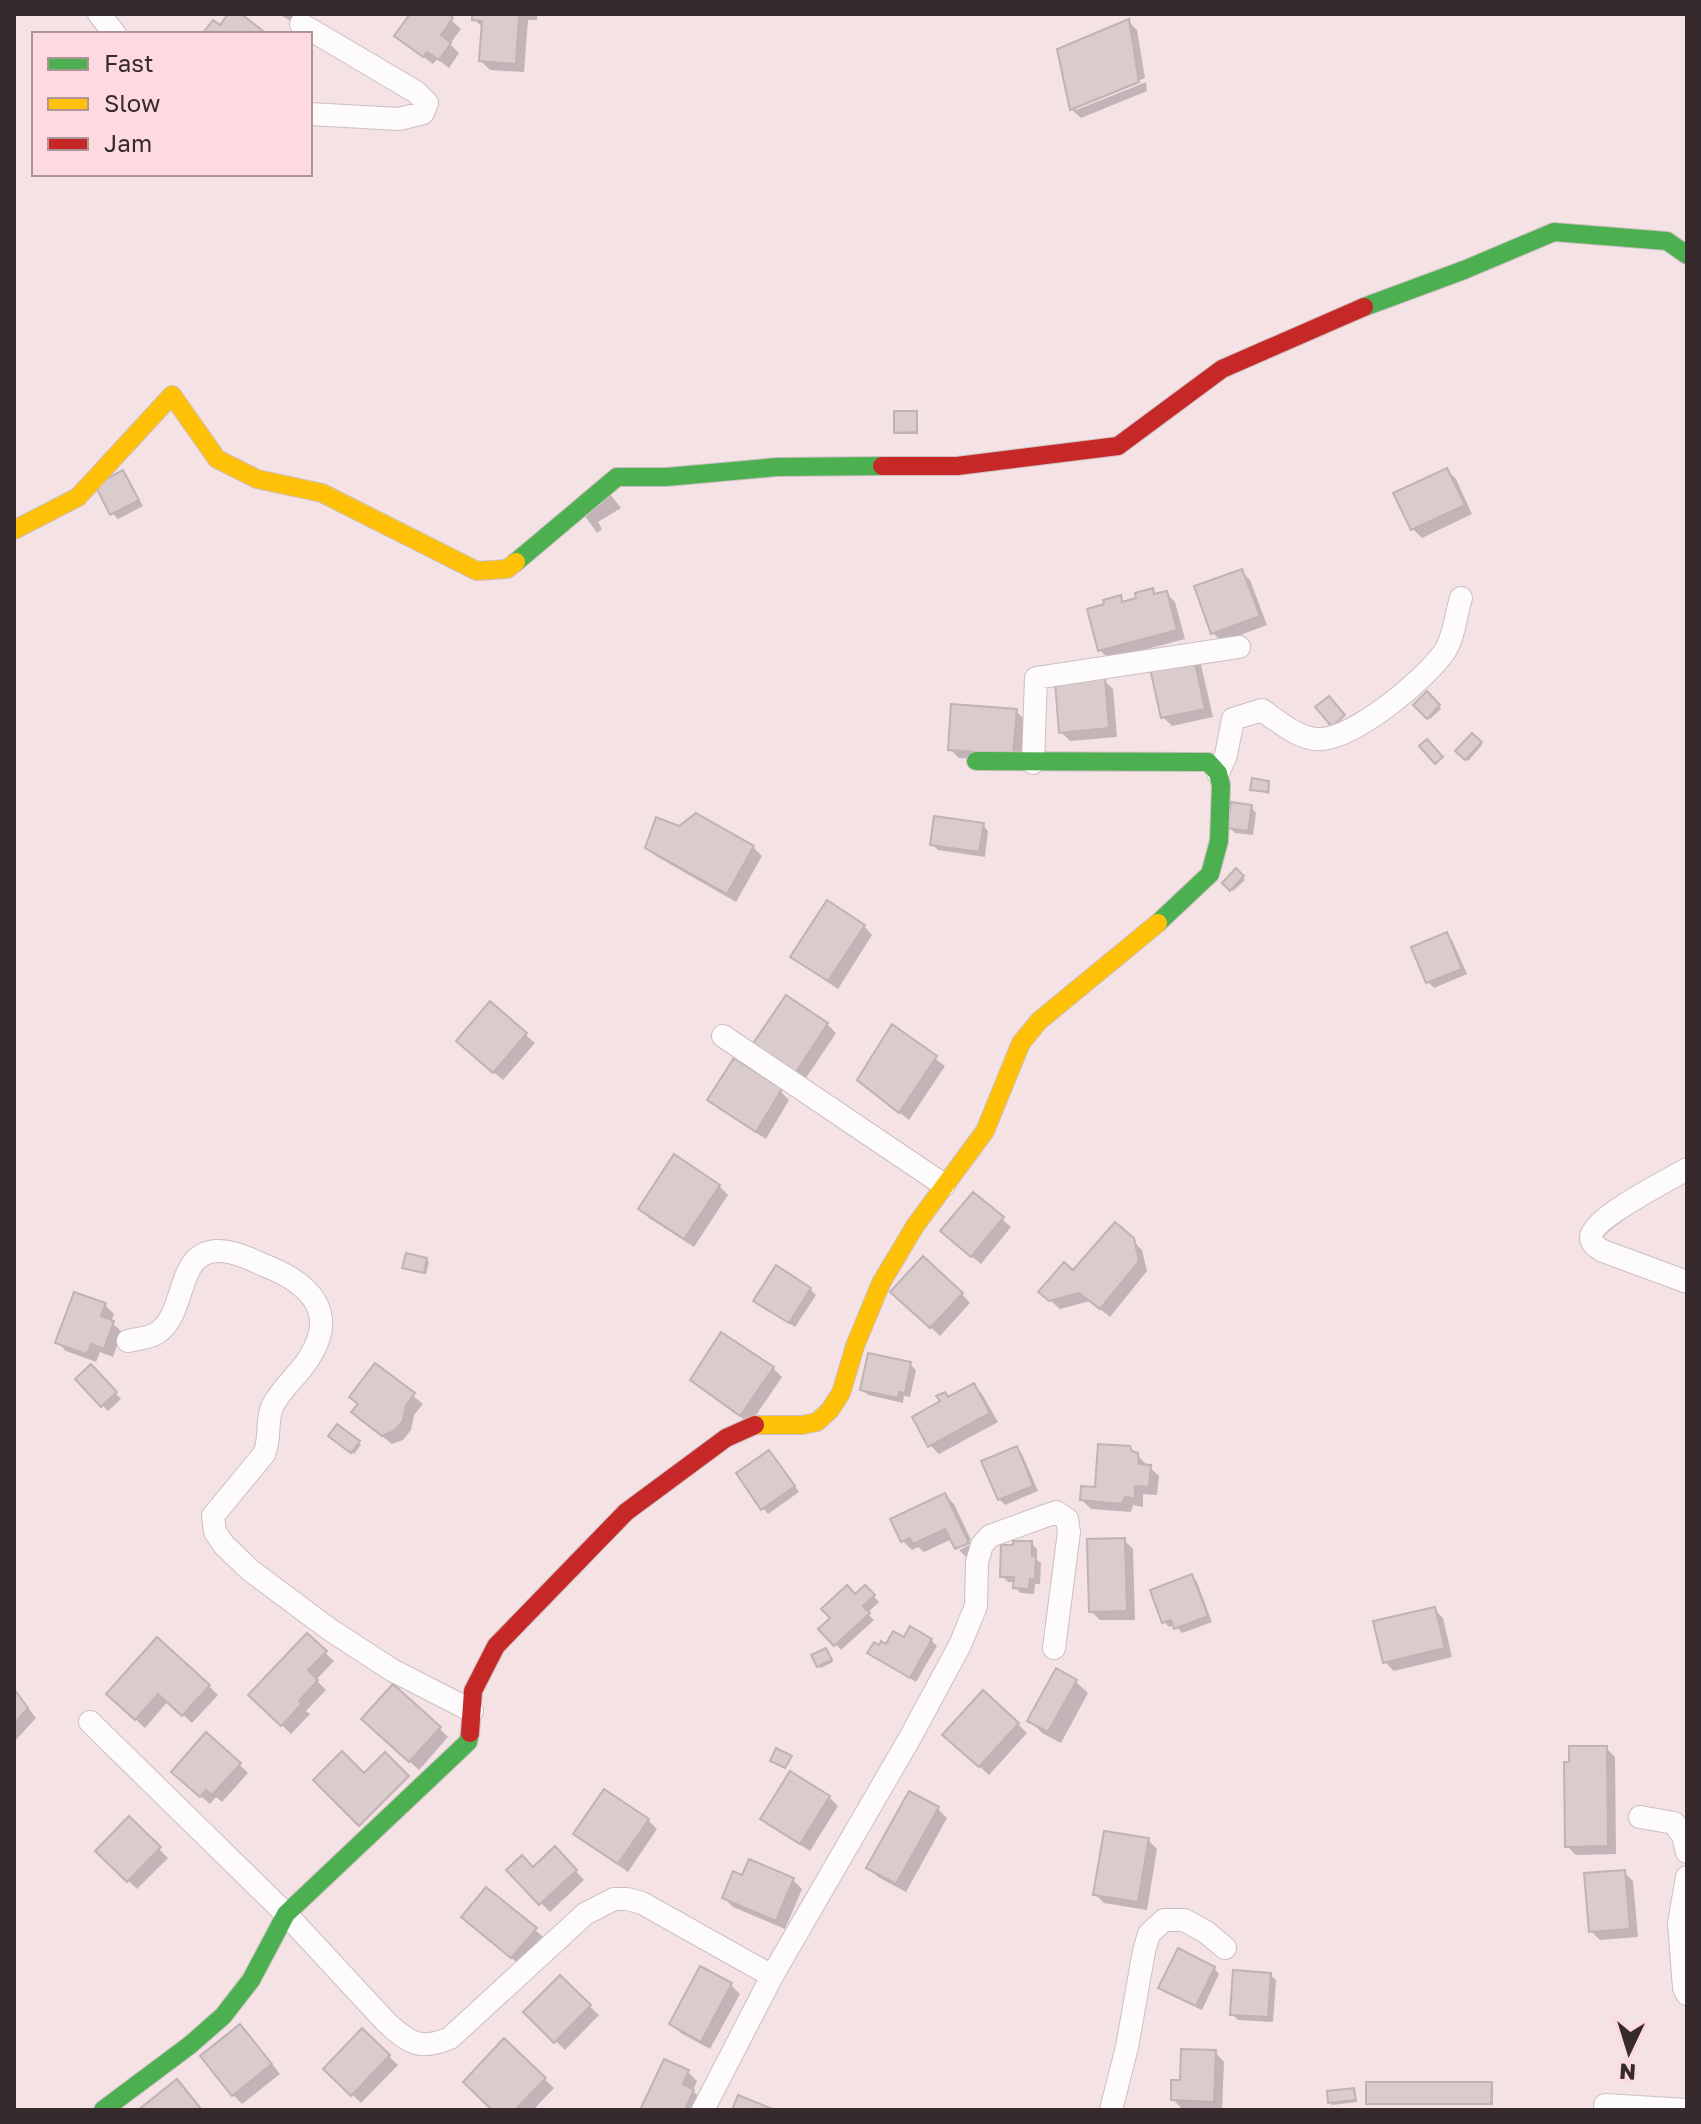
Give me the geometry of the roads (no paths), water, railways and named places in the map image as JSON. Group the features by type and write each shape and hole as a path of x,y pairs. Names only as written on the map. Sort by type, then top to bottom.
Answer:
{"street":[{"path":"99,14 113,32"},
{"path":"301,24 416,92 427,103 425,111 419,116 399,119 312,114"},
{"path":"14,530 78,497 172,395 217,459 257,479 322,493 477,571 507,569 617,477 666,477 777,467 957,466 1118,446 1222,369 1379,300 1464,270 1554,232 1667,241 1687,255"},
{"path":"1218,773 1226,755 1233,719 1262,710 1290,730 1319,740 1352,730 1414,685 1446,649 1461,598"},
{"path":"1033,763 1036,678 1239,647"},
{"path":"103,2110 190,2043 236,2000 255,1974 286,1914 462,1749 473,1726 472,1695 482,1669 496,1646 626,1512 726,1438 756,1424 802,1425 817,1422 830,1410 841,1393 855,1346 881,1283 915,1226 985,1131 1021,1043 1039,1021 1146,934 1210,874 1219,841 1221,785 1218,773 1208,762 976,761"},
{"path":"723,1036 944,1185"},
{"path":"1687,1169 1611,1214 1594,1229 1591,1239 1603,1251 1687,1282"},
{"path":"128,1341 156,1334 174,1313 194,1262 203,1254 216,1250 240,1255 279,1271 308,1289 319,1306 322,1323 318,1343 309,1360 278,1396 271,1410 269,1444 213,1516 215,1532 234,1557 329,1629 392,1670 472,1711"},
{"path":"703,2110 772,1976 960,1645 976,1606 977,1562 982,1545 990,1536 1056,1512 1067,1519 1069,1532 1054,1648"},
{"path":"90,1722 286,1914 386,2022 402,2037 427,2047 450,2038 585,1914 614,1899 642,1903 772,1976"},
{"path":"1640,1817 1674,1823 1683,1836 1687,1852"},
{"path":"1687,1877 1679,1923 1687,1994"},
{"path":"1111,2110 1149,1934 1164,1920 1184,1920 1206,1932 1225,1948"},
{"path":"1605,2105 1687,2110"}]}
